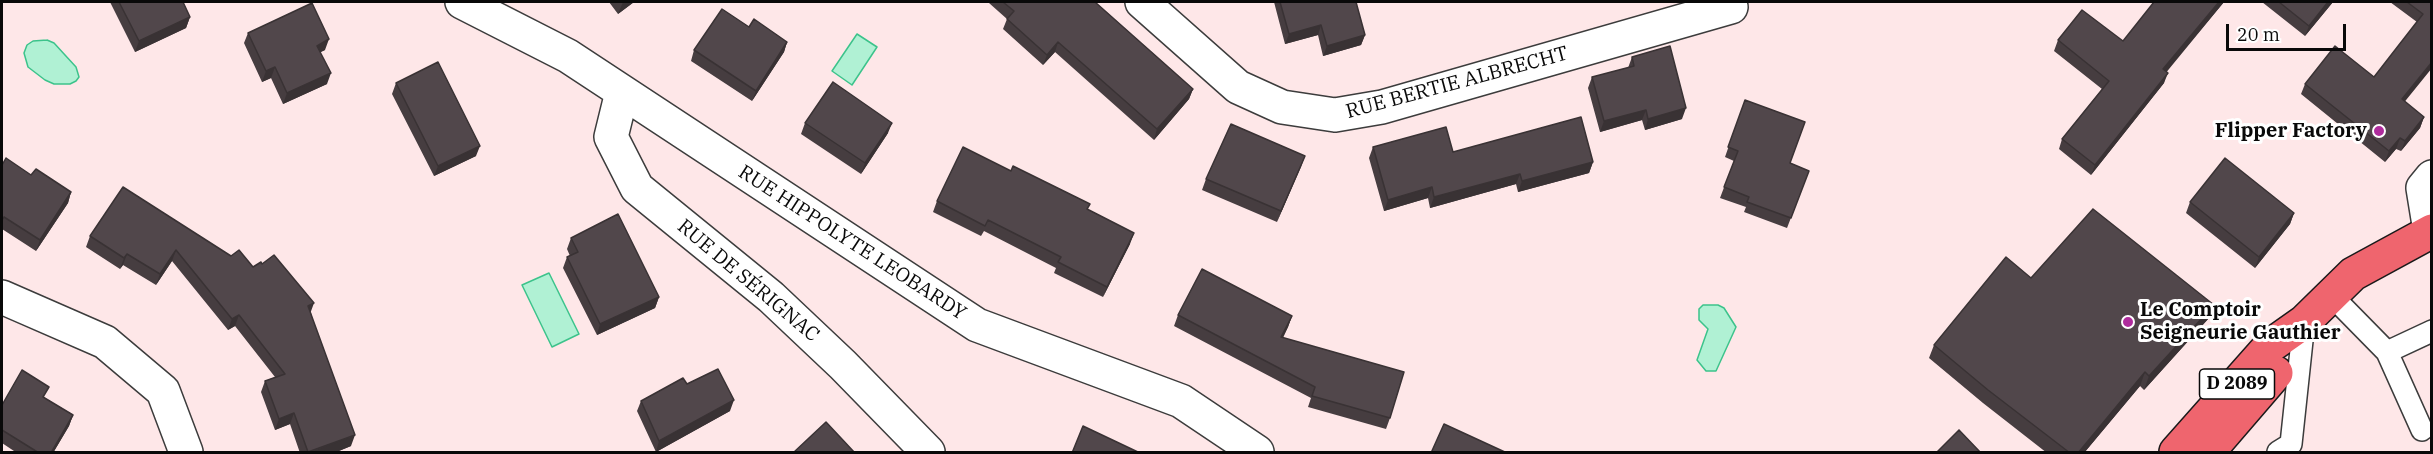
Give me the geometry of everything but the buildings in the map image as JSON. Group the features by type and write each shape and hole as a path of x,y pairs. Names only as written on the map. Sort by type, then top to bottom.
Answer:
{"main road":[{"name":"D 2089","path":"2176,453 2270,346 2304,322 2353,274 2431,231"},
{"name":"D 2089","path":"2208,453 2286,361 2304,322"}],"street":[{"name":"RUE HIPPOLYTE LEOBARDY","path":"462,2 568,56 977,325 1181,401 1257,453"},
{"name":"RUE BERTIE ALBRECHT","path":"1142,2 1239,87 1282,107 1335,115 1382,107 1731,7"},
{"name":"RUE DE SÉRIGNAC","path":"622,92 611,137 637,188 771,297 843,364 928,453"},
{"path":"2431,231 2423,188 2432,177"},
{"path":"2,297 105,342 163,391 186,453"}],"lane":[{"path":"2331,295 2387,352 2422,430"},
{"path":"2278,453 2291,444 2304,322"},
{"path":"2387,352 2432,331"}],"shaded area":[{"path":"857,34 877,47 852,85 832,71"},
{"path":"47,40 54,43 76,67 79,77 76,81 70,84 54,84 28,67 24,53 27,45 33,41"},
{"path":"549,273 579,334 552,347 522,285"},
{"path":"1703,305 1718,305 1724,308 1736,327 1716,371 1706,371 1697,360 1708,329 1699,320 1699,309"}],"place":[{"name":"Flipper Factory","path":"2379,131"},
{"name":"Le Comptoir Seigneurie Gauthier","path":"2128,322"}]}
